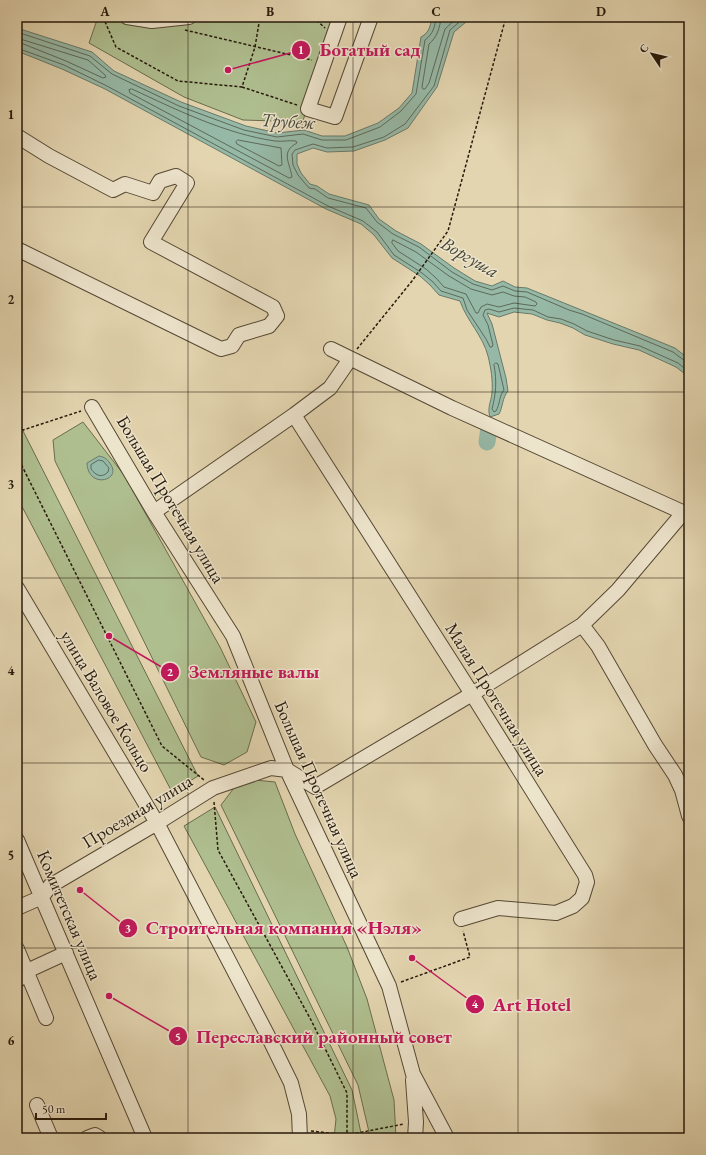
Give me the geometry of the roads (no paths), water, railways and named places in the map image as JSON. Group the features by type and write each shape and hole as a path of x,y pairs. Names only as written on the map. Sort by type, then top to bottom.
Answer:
{"street":[{"path":"127,17 152,21 186,23"},
{"path":"340,17 308,108 335,117 371,17"},
{"path":"17,136 49,156 113,190 125,184 153,192 160,182 176,176 187,184 151,242 273,307 277,316 269,326 238,334 232,346 221,348 17,249"},
{"path":"287,770 314,787 472,694 582,625 618,590 686,514 452,408 331,349"},
{"path":"154,512 294,415 330,388 350,359"},
{"name":"Большая Протечная улица","path":"92,407 154,512 233,636 287,770 389,986 413,1074 447,1138"},
{"name":"Малая Протечная улица","path":"294,415 472,694 588,882 582,898 573,906 556,912 498,908 461,920"},
{"name":"улица Валовое Кольцо","path":"17,588 157,823 268,1036 291,1083 299,1114 300,1134"},
{"path":"582,625 598,646 655,745 675,775 682,790 689,816"},
{"name":"Проездная улица","path":"17,908 42,897 50,886 213,788 271,768 287,770"},
{"name":"Комитетская улица","path":"17,840 66,953 140,1136"},
{"path":"17,949 22,976 46,1018"},
{"path":"22,976 66,953"},
{"path":"413,1074 416,1122 414,1138"},
{"path":"37,1105 51,1138"},
{"path":"87,1138 95,1135 100,1138"}],"water":[{"path":"432,17 472,17 454,32 437,87 408,128 385,140 354,151 327,152 313,148 297,154 297,164 301,173 310,184 317,186 329,194 369,205 379,219 396,231 421,244 475,281 492,286 503,281 515,287 527,288 675,348 689,359 689,377 676,367 639,350 585,335 573,328 532,314 514,312 499,317 487,313 492,324 508,391 499,414 490,417 489,408 492,384 488,356 486,349 460,301 439,295 420,276 392,258 374,235 361,224 326,209 105,89 62,69 17,51 17,28 92,52 114,71 181,102 246,126 277,133 304,130 322,136 345,136 378,123 399,108 412,93 421,37 428,31"},
{"path":"99,456 107,460 113,471 112,475 103,480 93,477 89,471 87,463"}],"waterway":[{"path":"487,442 489,427"}],"place":[{"name":"Богатый сад","path":"228,70"},
{"name":"Земляные валы","path":"109,636"},
{"name":"Строительная компания «Нэля»","path":"80,890"},
{"name":"Art Hotel","path":"412,958"},
{"name":"Переславский районный совет","path":"109,996"}],"water label":[{"name":"Трубеж","path":"288,121"},
{"name":"Воргуша","path":"470,257"}]}
